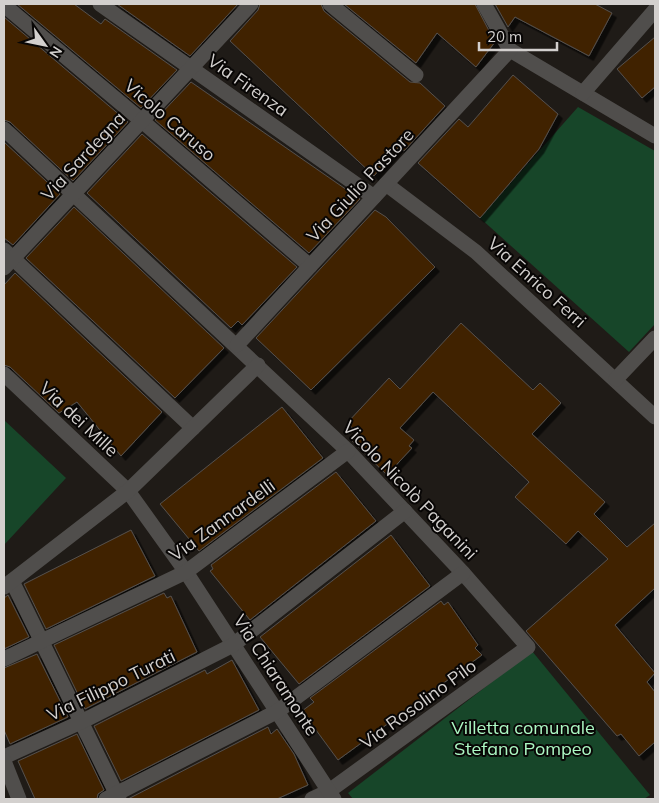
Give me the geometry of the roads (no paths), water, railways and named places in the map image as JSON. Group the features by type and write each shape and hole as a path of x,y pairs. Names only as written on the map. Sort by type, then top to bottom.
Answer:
{"street":[{"name":"Via Firenza","path":"100,4 374,196"},
{"name":"Via Sardegna","path":"7,259 74,194 252,4"},
{"path":"330,4 416,75"},
{"path":"484,4 510,50 655,136"},
{"name":"Vicolo Caruso","path":"4,5 310,266"},
{"path":"583,93 655,10"},
{"name":"Via Giulio Pastore","path":"237,345 510,50"},
{"name":"Vicolo Nicolò Paganini","path":"4,128 348,451 463,573 528,647"},
{"name":"Via Enrico Ferri","path":"386,184 476,252 616,379 655,417"},
{"path":"7,259 193,428"},
{"path":"616,379 655,338"},
{"path":"258,365 128,491 8,584 42,641 81,722 114,798 278,711 463,573"},
{"name":"Via dei Mille","path":"4,374 128,491 186,572"},
{"name":"Via Zannardelli","path":"4,659 186,572 348,451"},
{"name":"Via Filippo Turati","path":"4,757 81,722 233,645 405,511"},
{"name":"Via Chiaramonte","path":"186,572 332,795"},
{"name":"Via Rosolino Pilo","path":"312,799 332,795 528,647"},
{"path":"4,761 20,799"}],"park label":[{"name":"Villetta comunale Stefano Pompeo","path":"523,738"}]}
